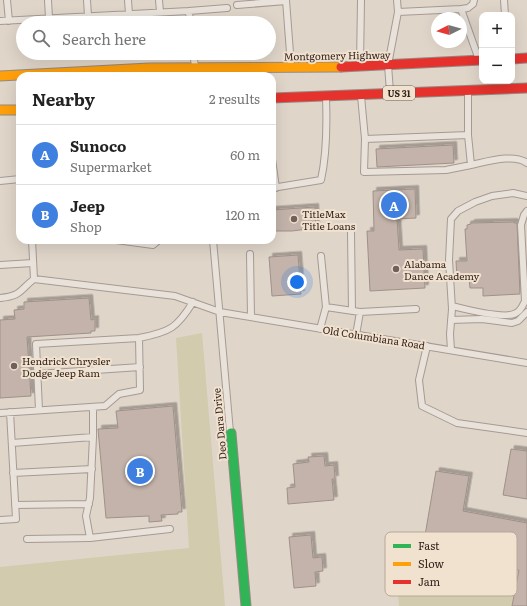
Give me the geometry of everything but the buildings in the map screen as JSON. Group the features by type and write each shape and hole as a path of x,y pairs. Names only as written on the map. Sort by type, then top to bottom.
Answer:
{"main road":[{"path":"515,59 527,58"},
{"name":"Montgomery Highway","path":"74,72 149,68 196,72 479,60"},
{"name":"Montgomery Highway","path":"0,76 16,75"},
{"name":"US 31","path":"276,98 527,88"},
{"path":"0,110 16,110"},
{"name":"Deo Dara Drive","path":"231,433 246,606"}],"lane":[{"path":"7,0 8,21"},
{"path":"48,0 49,16"},
{"path":"87,0 88,16 227,8"},
{"path":"128,0 129,14"},
{"path":"159,0 160,12"},
{"path":"360,66 361,0"},
{"path":"390,94 388,65 398,12 397,0"},
{"path":"398,12 468,8 473,4 474,0"},
{"path":"504,0 505,12"},
{"path":"238,5 286,1 291,67"},
{"path":"461,9 479,55"},
{"path":"189,10 189,16"},
{"path":"0,21 16,20"},
{"path":"194,60 196,72"},
{"path":"468,91 468,135 471,164"},
{"path":"361,95 365,139 364,172 446,170 471,164 513,158 523,160 527,163"},
{"path":"276,188 321,180 325,156 327,126 326,96"},
{"path":"365,139 468,135"},
{"path":"0,181 16,179"},
{"path":"451,350 452,306 448,260 451,219 458,211 475,202 492,196 513,193 527,196"},
{"path":"452,306 475,312 508,316 516,314 521,308 525,301 521,225 524,214 527,211"},
{"path":"351,232 352,311"},
{"path":"0,298 11,297 18,294 23,288 34,280 32,244"},
{"name":"Deo Dara Drive","path":"213,244 231,433"},
{"path":"250,254 251,317"},
{"path":"320,329 326,307 321,256"},
{"path":"0,265 33,263"},
{"name":"Old Columbiana Road","path":"34,280 175,296 220,312 527,363"},
{"path":"39,410 36,344 153,336 170,329 183,318 193,302"},
{"path":"326,307 360,312 416,309"},
{"path":"356,335 360,312"},
{"path":"451,320 482,319 512,323 518,321 527,312"},
{"path":"0,413 93,408 105,406 119,394 140,390 140,338"},
{"path":"426,346 419,380 422,406 457,423 527,433"},
{"path":"37,374 140,367"},
{"path":"90,538 86,516 89,504 92,469 93,408"},
{"path":"0,520 16,519 10,412"},
{"path":"12,443 93,437"},
{"path":"13,473 92,469"},
{"path":"15,505 89,504"},
{"path":"27,539 90,538 170,529"}],"shaded area":[{"path":"202,333 225,606 0,606 0,567 189,548 176,338"},
{"path":"517,570 519,570 517,580"},
{"path":"398,596 514,596 512,606 399,606"}],"traffic: fast":[{"path":"231,433 246,606"}],"traffic: slow":[{"path":"74,72 149,68 341,67"},
{"path":"0,76 16,75"},
{"path":"0,110 16,110"}],"traffic: jam":[{"path":"515,59 527,58"},
{"path":"341,67 479,60"},
{"path":"276,98 527,88"}],"place":[{"name":"Sunoco","path":"394,205"},
{"name":"TitleMax Title Loans","path":"294,219"},
{"name":"Alabama Dance Academy","path":"396,269"},
{"name":"Hendrick Chrysler Dodge Jeep Ram","path":"14,366"},
{"name":"Jeep","path":"140,471"}]}
